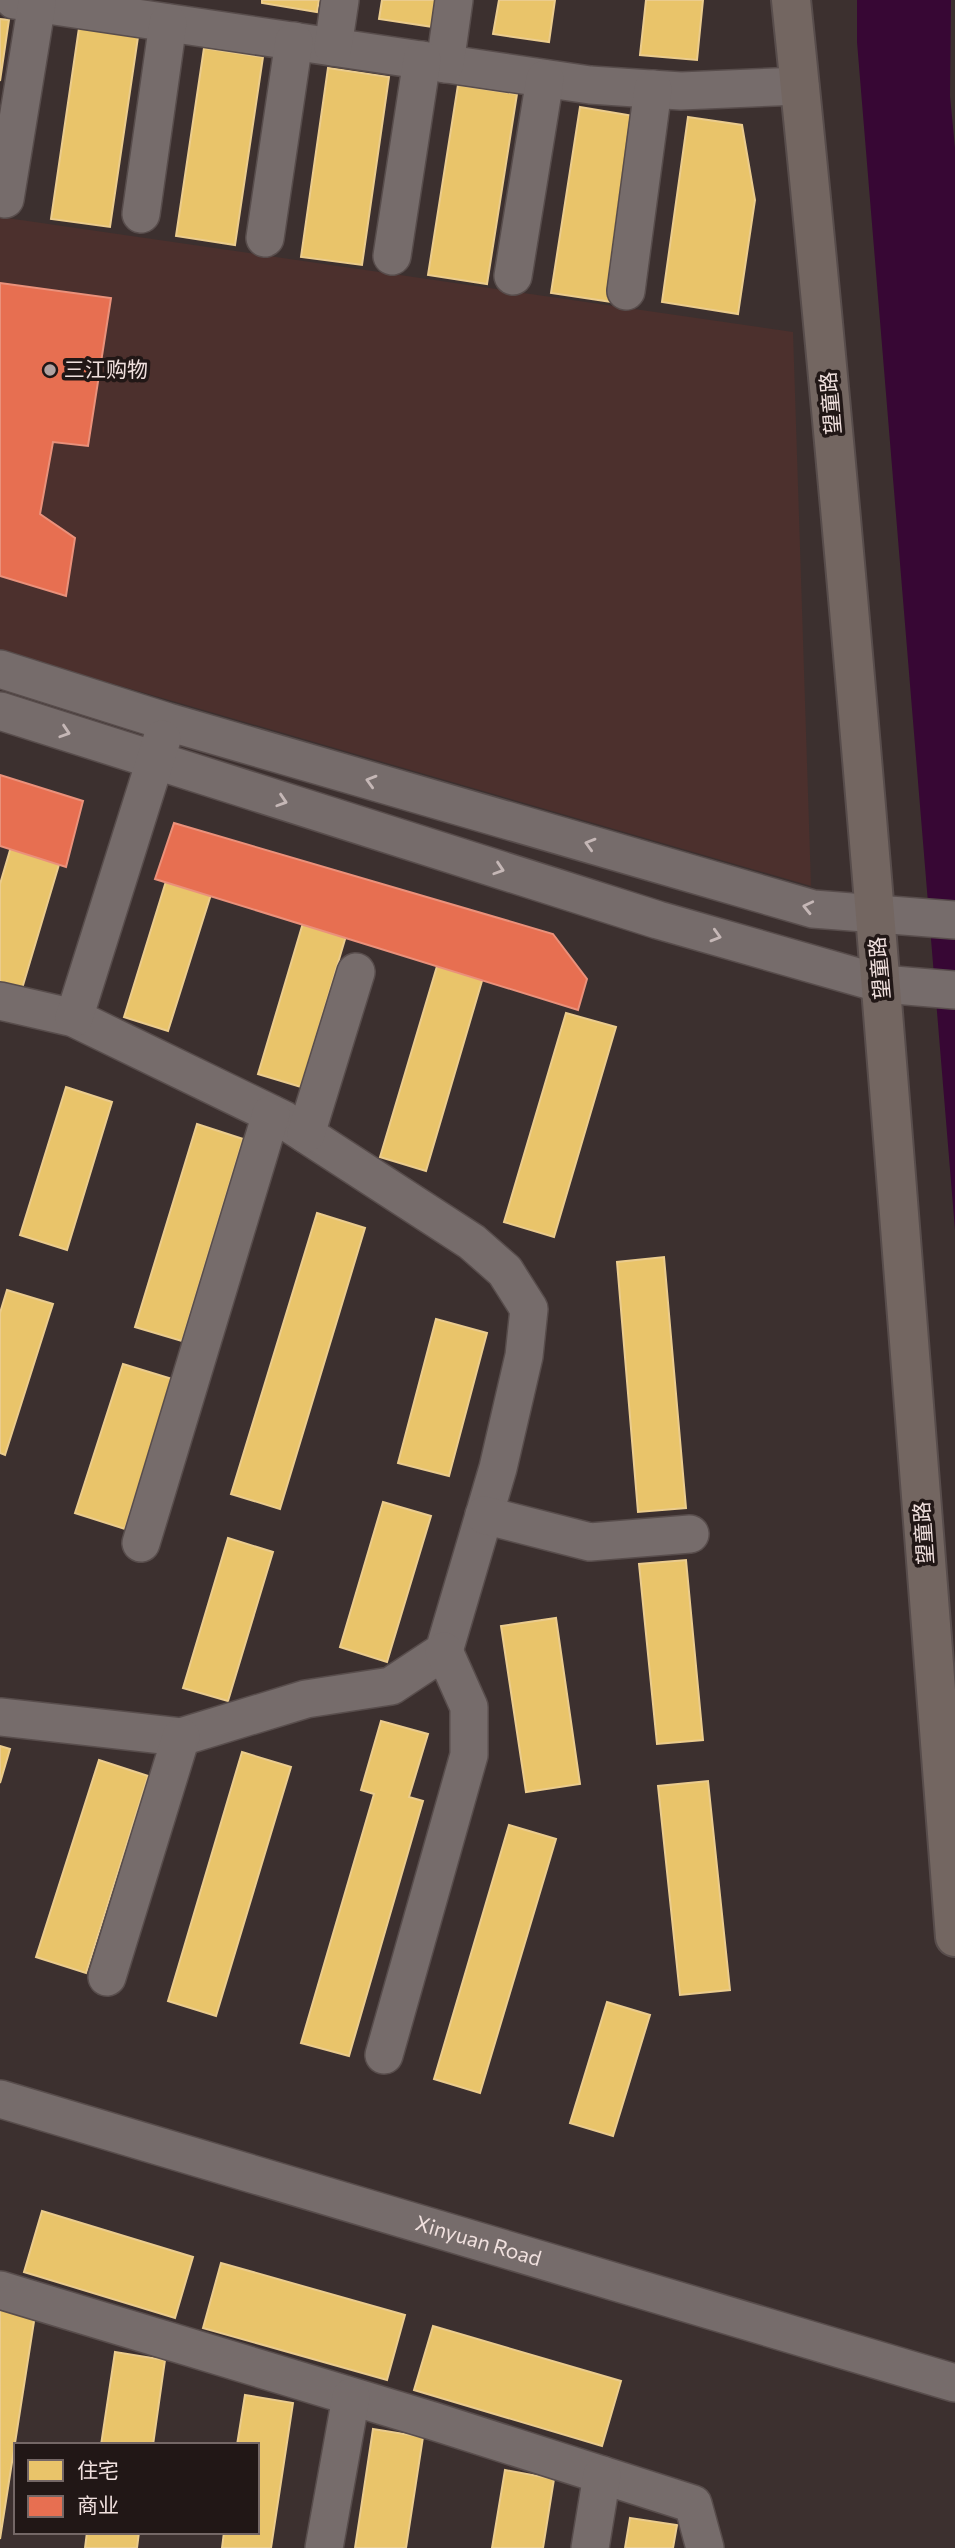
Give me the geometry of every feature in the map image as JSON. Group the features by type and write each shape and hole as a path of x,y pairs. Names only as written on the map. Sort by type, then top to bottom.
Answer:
{"main road":[{"name":"望童路","path":"791,0 822,296 876,914 955,1937"}],"street":[{"path":"333,47 340,0"},
{"path":"392,256 433,62 454,0"},
{"path":"5,199 26,2 101,6 168,23 213,15 294,41 590,85 681,91 800,86"},
{"path":"141,214 168,23"},
{"path":"265,238 294,41"},
{"path":"513,276 545,79"},
{"path":"626,291 653,89"},
{"path":"0,668 168,722 813,909 943,919"},
{"path":"0,711 658,920 881,984 945,989"},
{"path":"74,1018 168,722"},
{"path":"306,1133 356,972"},
{"path":"0,1002 74,1018 306,1133 472,1242 505,1271 529,1309 524,1356 484,1515 444,1651 391,1686 306,1699 181,1737 0,1717"},
{"path":"141,1543 271,1114"},
{"path":"484,1515 590,1542 690,1534"},
{"path":"384,2055 468,1755 469,1707 444,1651"},
{"path":"107,1977 181,1737"},
{"name":"Xinyuan Road","path":"0,2099 955,2382"},
{"path":"0,2290 693,2504 705,2548"},
{"path":"324,2548 351,2397"},
{"path":"590,2548 602,2475"}],"shaded area":[{"path":"857,0 951,0 950,96 955,148 955,1230 857,42"},
{"path":"0,217 793,332 811,886 0,651"}],"building: 住宅":[{"path":"262,0 319,0 317,12 262,3"},
{"path":"382,0 436,0 433,27 379,19"},
{"path":"499,0 555,0 549,42 493,34"},
{"path":"646,0 703,0 697,60 640,55"},
{"path":"0,19 9,20 0,81"},
{"path":"79,28 138,37 110,227 51,219"},
{"path":"204,48 263,57 235,245 176,236"},
{"path":"328,68 389,77 362,265 301,257"},
{"path":"458,85 517,94 487,284 428,275"},
{"path":"580,107 640,117 612,302 551,293"},
{"path":"688,117 742,125 755,200 738,314 662,302"},
{"path":"26,796 75,811 21,992 0,986 0,884"},
{"path":"180,836 225,850 168,1031 124,1017"},
{"path":"317,876 360,889 301,1087 258,1074"},
{"path":"452,916 497,930 426,1171 380,1157"},
{"path":"566,1013 616,1027 554,1237 504,1222"},
{"path":"66,1087 112,1102 67,1250 20,1235"},
{"path":"197,1124 243,1139 182,1341 135,1327"},
{"path":"317,1213 365,1228 280,1509 231,1494"},
{"path":"664,1257 686,1508 638,1512 617,1262"},
{"path":"7,1290 53,1304 5,1455 0,1453 0,1313"},
{"path":"436,1319 487,1333 449,1476 398,1463"},
{"path":"123,1364 172,1379 125,1529 75,1513"},
{"path":"383,1502 431,1516 387,1662 340,1647"},
{"path":"228,1538 273,1552 228,1701 183,1688"},
{"path":"686,1560 703,1740 657,1744 639,1564"},
{"path":"556,1618 580,1784 526,1792 501,1626"},
{"path":"381,1721 428,1734 409,1797 423,1801 349,2056 301,2043 374,1794 361,1790"},
{"path":"0,1746 10,1749 0,1783"},
{"path":"242,1752 291,1767 216,2016 168,2001"},
{"path":"99,1760 148,1776 86,1973 36,1957"},
{"path":"708,1781 730,1990 680,1995 658,1786"},
{"path":"509,1825 556,1839 480,2093 434,2079"},
{"path":"607,2002 650,2015 613,2136 570,2123"},
{"path":"42,2211 193,2257 175,2318 24,2272"},
{"path":"221,2263 405,2315 387,2380 203,2328"},
{"path":"0,2310 35,2315 0,2539"},
{"path":"433,2326 621,2381 602,2446 414,2390"},
{"path":"115,2352 165,2360 153,2443 101,2443"},
{"path":"245,2395 293,2403 271,2548 222,2548 224,2534 259,2534 259,2443 237,2443"},
{"path":"373,2429 423,2437 406,2548 355,2548"},
{"path":"505,2470 554,2479 543,2548 492,2548"},
{"path":"630,2518 677,2525 673,2548 625,2548"},
{"path":"87,2534 139,2534 137,2548 85,2548"}],"building: 商业":[{"name":"三江购物","path":"0,283 111,298 88,446 53,442 40,514 75,538 66,596 0,576"},
{"path":"0,775 83,801 66,867 0,846"},
{"path":"174,823 553,934 587,979 578,1010 155,879"}],"place":[{"name":"三江购物","path":"50,370"}]}
